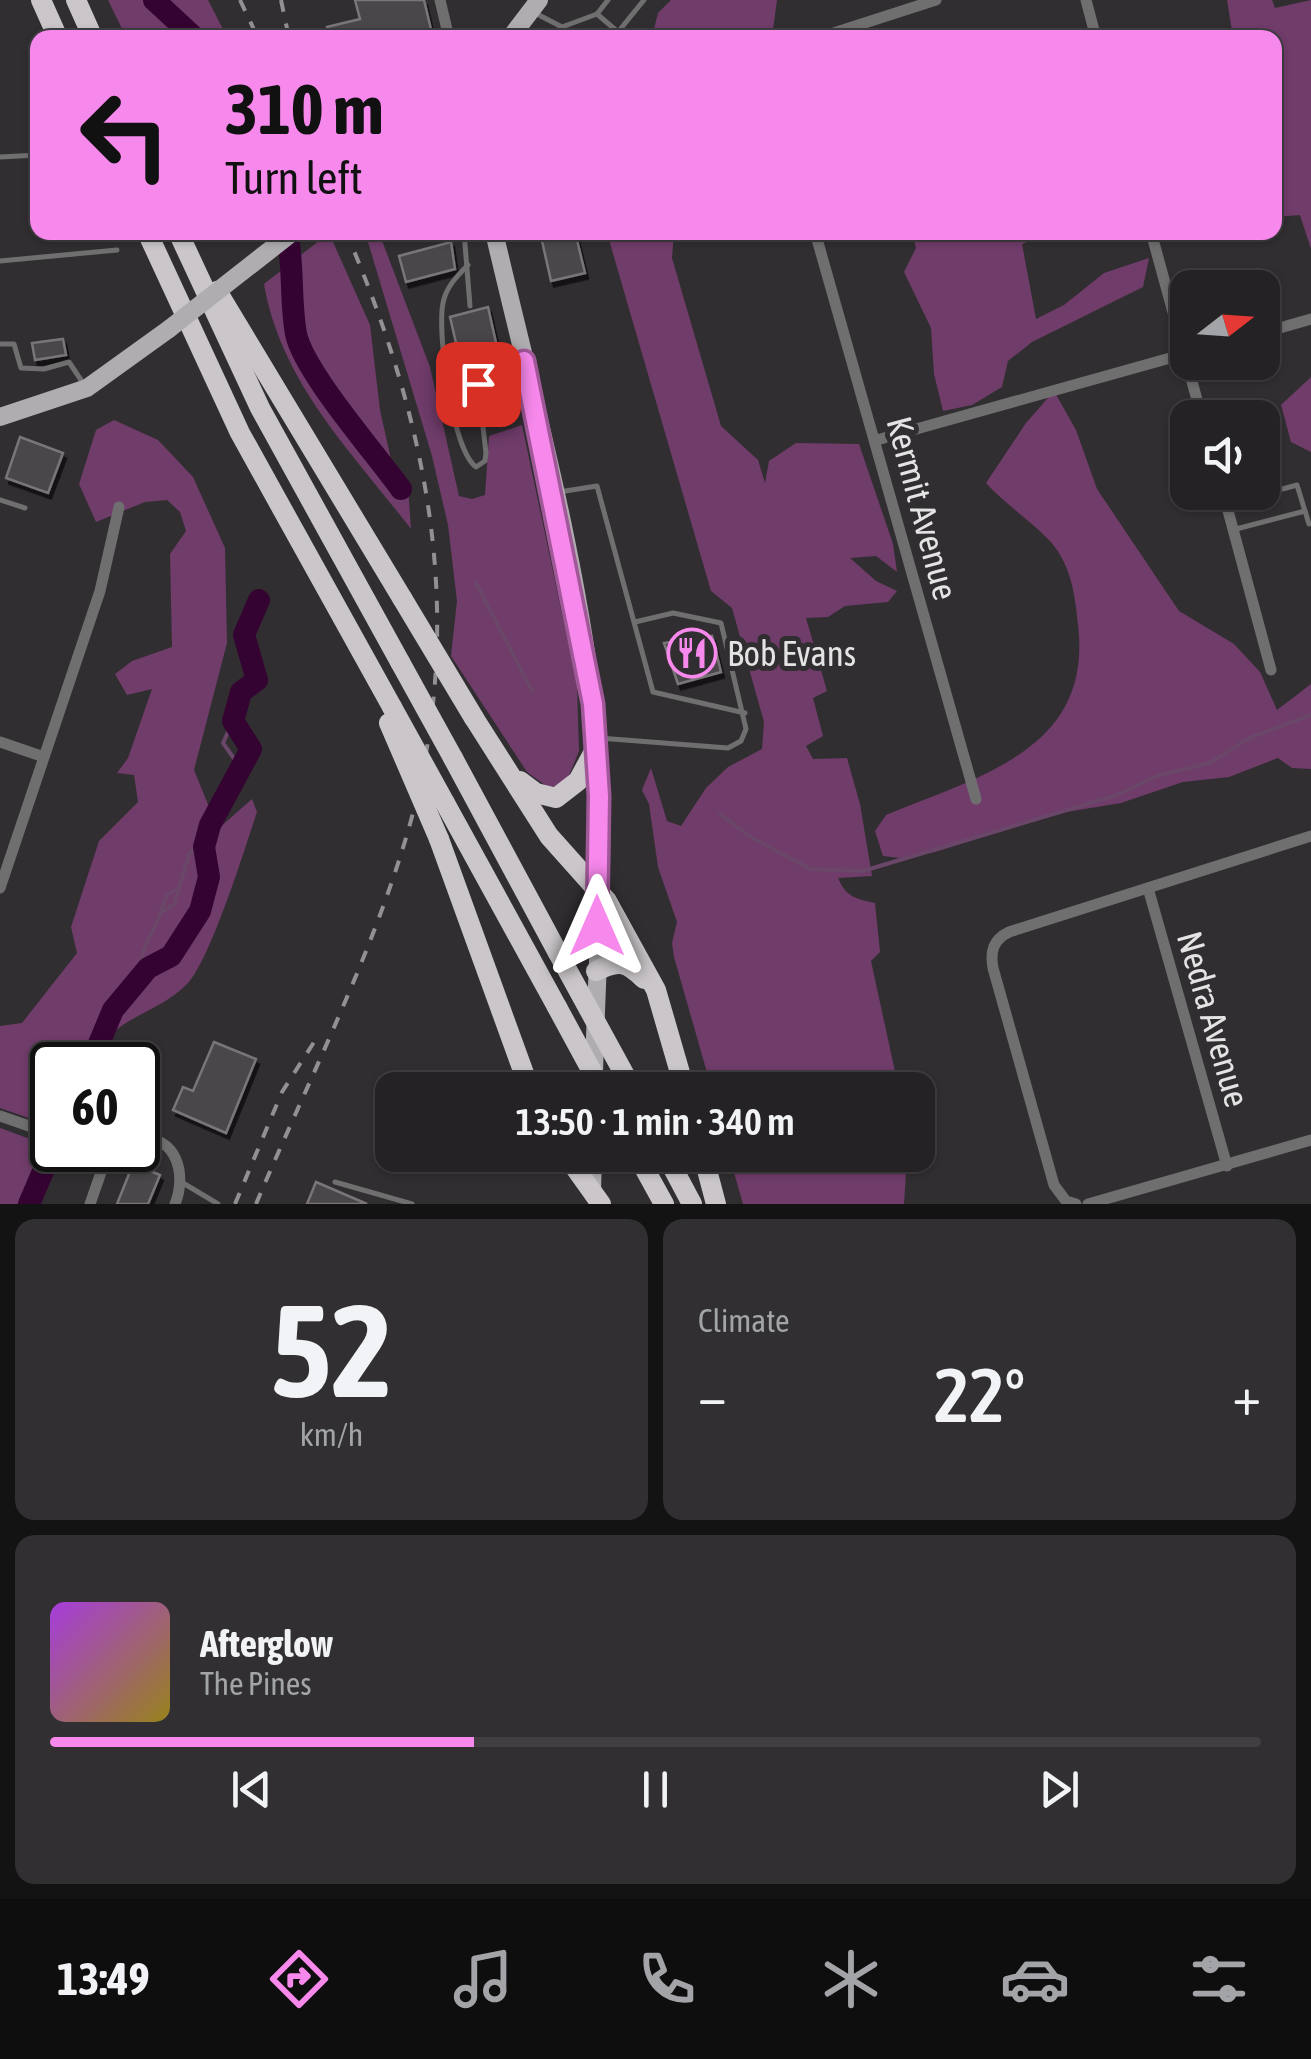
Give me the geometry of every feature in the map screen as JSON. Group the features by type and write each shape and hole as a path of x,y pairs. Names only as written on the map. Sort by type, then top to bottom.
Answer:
{"highway":[{"path":"41,0 54,30"},
{"path":"76,0 89,30"},
{"path":"150,240 240,432 360,650 391,715 523,1072"},
{"path":"184,240 260,408 623,1072"},
{"path":"185,240 549,836 598,887 656,990 680,1072"},
{"path":"391,715 445,804 592,1072"},
{"path":"508,771 529,790 556,798 578,781 597,742"},
{"path":"596,971 615,961 629,964 656,990"},
{"path":"579,1172 597,1197"},
{"path":"646,1172 664,1204"},
{"path":"675,1172 692,1204"},
{"path":"708,1172 716,1204"}],"main road":[{"path":"516,30 535,6"},
{"path":"0,417 86,388 283,240"},
{"path":"496,240 553,494 587,663 597,742 594,1072"},
{"path":"595,1172 597,1197"}],"street":[{"path":"440,0 447,30"},
{"path":"843,30 936,0"},
{"path":"1086,0 1094,30"},
{"name":"Kermit Avenue","path":"817,240 976,799"},
{"path":"1153,240 1170,298"},
{"path":"1280,328 1311,319"},
{"path":"877,440 1170,358"},
{"path":"0,888 100,592 119,508"},
{"path":"1228,510 1271,670"},
{"path":"0,742 44,757"},
{"path":"1076,1204 1058,1194 1002,1000 991,954 1001,936 1311,836"},
{"name":"Nedra Avenue","path":"1148,888 1227,1166"},
{"path":"0,1116 30,1126"},
{"path":"1088,1204 1311,1140"},
{"path":"160,1145 168,1149 181,1167 183,1183 175,1204"},
{"path":"90,1204 100,1172"}],"lane":[{"path":"535,6 562,27 597,14 608,0"},
{"path":"620,30 644,0"},
{"path":"597,14 616,30"},
{"path":"0,157 30,155"},
{"path":"465,240 470,306"},
{"path":"0,261 117,250"},
{"path":"468,264 446,291 442,320 448,390 463,449 476,467 485,461 486,453 478,384 494,371 524,361"},
{"path":"0,344 14,344 21,368 44,369 70,362 86,388"},
{"path":"494,371 504,408 532,400"},
{"path":"1280,488 1297,485 1308,524"},
{"path":"553,494 598,486 656,695 745,713"},
{"path":"0,500 25,508"},
{"path":"1234,530 1305,511"},
{"path":"597,742 728,748 744,735 745,713 721,623 673,613 635,622"},
{"path":"335,1182 412,1204"},
{"path":"183,1183 218,1204"}],"shaded area":[{"path":"108,0 208,0 223,30 123,30"},
{"path":"671,0 777,0 773,30 654,30 658,13"},
{"path":"1227,0 1272,0 1275,8 1311,0 1311,249 1300,215 1282,216 1282,30 1232,30"},
{"path":"320,240 332,240 370,325 380,410 392,464 408,488 411,529 302,385 273,320 264,284"},
{"path":"382,240 430,367 459,496 472,499 485,495 489,436 522,425 577,685 579,751 566,783 549,788 527,772 451,656 457,601 448,525 432,456 368,242"},
{"path":"609,240 673,240 672,258 721,426 758,460 765,483 769,461 796,443 859,444 893,544 897,572 876,556 850,558 876,581 897,591 888,602 845,606 828,617 806,618 827,691 813,698 823,736 806,746 813,759 847,758 860,804 872,876 838,878 852,896 875,903 880,952 871,961 895,1072 707,1072 674,957 672,943 677,922 658,867 649,804 642,790 651,768 667,821 681,826 706,788 728,767 762,749 764,722 732,608 711,591"},
{"path":"914,240 1032,240 1022,244 1036,319 1064,305 1104,273 1149,258 1143,287 1032,342 1008,361 1002,387 972,405 943,411 934,374 931,328 904,272 916,248"},
{"path":"1311,377 1311,452 1291,442 1281,405"},
{"path":"1054,391 1076,430 1097,489 1179,611 1234,644 1260,672 1277,710 1311,684 1311,769 1292,768 1278,758 1229,777 1183,782 1121,803 1060,813 935,852 900,858 883,856 875,831 886,815 992,771 1048,730 1067,702 1078,667 1078,625 1067,569 1049,540 986,483 1026,423"},
{"path":"114,420 158,440 193,477 225,548 227,643 194,770 218,829 252,799 257,812 227,902 207,951 188,983 122,1026 105,1042 30,1042 30,1118 0,1108 0,1026 22,1023 77,953 71,927 99,841 138,802 134,775 117,773 128,758 152,689 127,695 115,674 132,661 172,647 170,554 186,531 180,512 167,500 145,502 96,522 79,484 96,430"},
{"path":"0,1128 30,1139 30,1172 42,1172 29,1204 0,1204"},
{"path":"734,1172 906,1172 904,1204 743,1204"}],"building":[{"path":"355,0 424,0 431,30 328,30 327,27 360,19"},
{"path":"542,240 577,240 585,273 551,281"},
{"path":"451,242 455,269 406,282 399,256"},
{"path":"488,307 497,347 459,356 450,317"},
{"path":"63,339 66,355 35,360 32,343"},
{"path":"20,437 63,453 48,493 6,478"},
{"name":"Bob Evans","path":"712,636 721,672 678,684 664,643"},
{"path":"214,1042 256,1059 226,1133 173,1110 183,1087 193,1091"},
{"path":"130,1172 160,1175 148,1204 117,1204"},
{"path":"316,1182 367,1204 307,1204"}],"waterway":[{"path":"154,0 186,30"},
{"path":"288,240 294,322 302,350 326,391 401,489"},
{"path":"476,583 532,691"},
{"path":"100,1042 113,1010 148,968 171,956 200,911 209,877 204,847 210,825 251,749 233,721 241,692 257,680 244,635 259,600"},
{"path":"720,814 752,838 811,869 863,871 1117,795 1157,776 1210,763 1249,738 1311,715"},
{"path":"233,721 223,743 240,767"},
{"path":"148,968 142,958 161,912 174,905 190,852 204,847"},
{"path":"161,912 167,894 176,890"},
{"path":"29,1204 43,1172"}],"railway":[{"path":"240,0 254,30"},
{"path":"281,0 287,30"},
{"path":"256,1204 359,968 395,872 427,747 436,672 437,597 431,523 418,450 399,377 349,240"},
{"path":"235,1204 282,1092 316,1039"}],"place":[{"name":"Bob Evans","path":"692,653"}],"route":[{"path":"478,384 486,374 524,361 593,704 599,796 597,926"}]}
